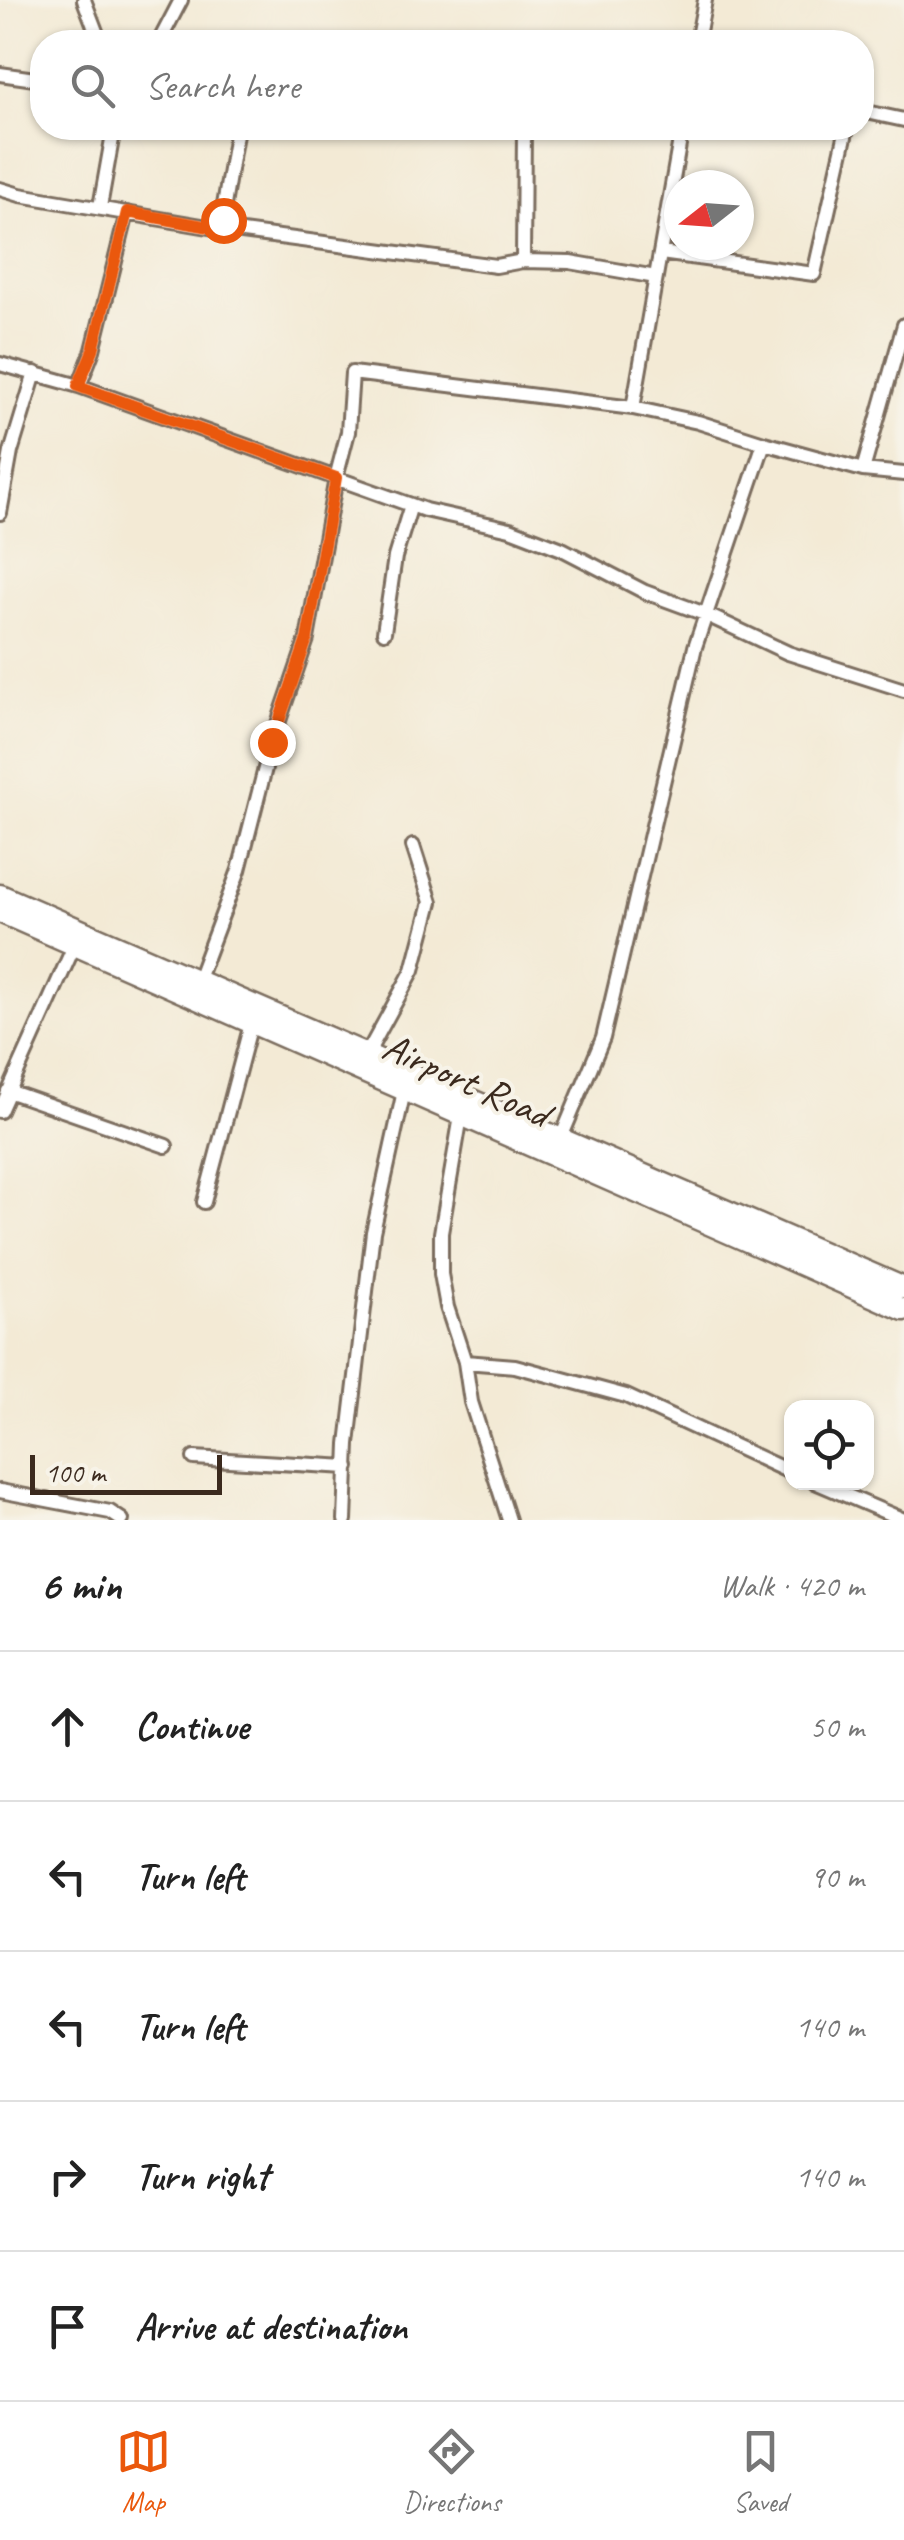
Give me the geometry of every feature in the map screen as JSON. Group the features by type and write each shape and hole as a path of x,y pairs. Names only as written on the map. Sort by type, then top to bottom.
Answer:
{"highway":[{"name":"Airport Road","path":"0,896 198,979 904,1310"},
{"name":"Airport Road","path":"0,912 460,1116 557,1148 904,1288"}],"street":[{"path":"84,0 95,30"},
{"path":"164,30 181,0"},
{"path":"699,30 705,0"},
{"path":"0,74 30,78"},
{"path":"874,114 904,120"},
{"path":"100,208 112,140"},
{"path":"220,229 235,140"},
{"path":"522,260 524,140"},
{"path":"634,408 680,140"},
{"path":"661,253 814,274 844,140"},
{"path":"0,189 220,229 496,266 522,260 570,262 656,277"},
{"path":"78,386 93,350 127,212"},
{"path":"863,470 900,361 904,324"},
{"path":"0,364 78,386 411,505 510,530 562,549 645,592 705,614 788,653 904,690"},
{"path":"0,512 12,452 35,373"},
{"path":"198,979 239,870 272,742 307,639 348,432 352,374 634,408 698,422 863,470 904,474"},
{"path":"557,1148 603,1038 705,614 764,443"},
{"path":"384,632 395,556 411,505"},
{"path":"366,1056 413,970 431,902 413,846"},
{"path":"0,1111 75,944"},
{"path":"204,1202 252,1024"},
{"path":"345,1520 348,1444 373,1232 404,1090"},
{"path":"8,1092 166,1146"},
{"path":"460,1116 441,1233 441,1260 447,1307 465,1362 471,1402 508,1520"},
{"path":"465,1362 515,1366 626,1396 784,1469"},
{"path":"194,1458 348,1467"},
{"path":"829,1490 873,1514 904,1520"},
{"path":"0,1491 110,1512 122,1520"}],"route":[{"path":"223,220 220,229 127,212 93,350 78,386 336,478 307,639 272,742"}]}
